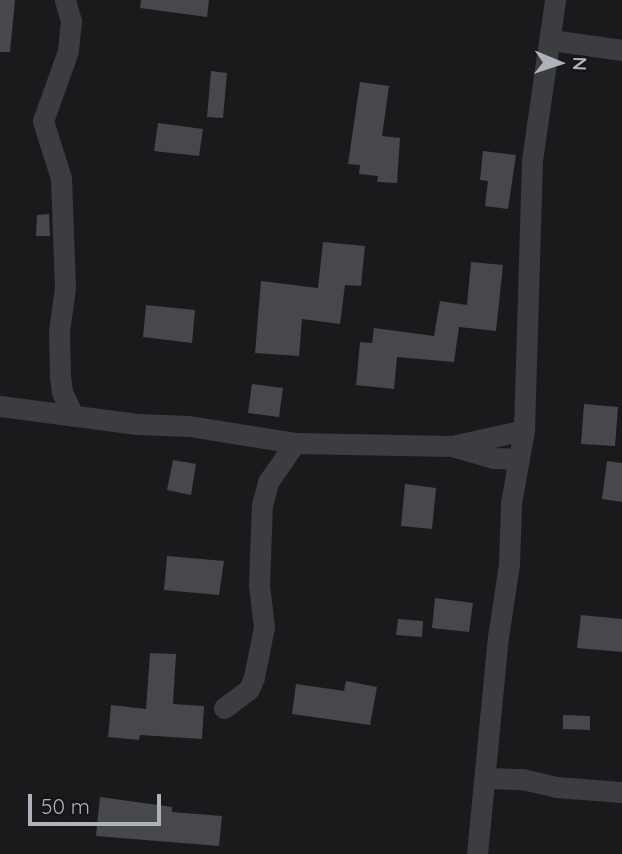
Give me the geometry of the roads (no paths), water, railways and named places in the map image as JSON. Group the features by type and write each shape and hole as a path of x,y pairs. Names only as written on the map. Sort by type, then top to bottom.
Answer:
{"street":[{"path":"65,0 71,21 68,51 43,121 61,178 65,288 59,331 60,376 62,392 74,416"},
{"path":"477,854 498,637 509,564 511,503 524,430 532,160 555,0"},
{"path":"551,40 622,50"},
{"path":"0,406 137,424 190,426 295,443 453,446 524,430"},
{"path":"224,708 249,689 254,677 264,627 259,585 262,505 268,482 295,443"},
{"path":"453,446 493,458 519,459"},
{"path":"486,778 522,779 556,787 622,792"}]}
